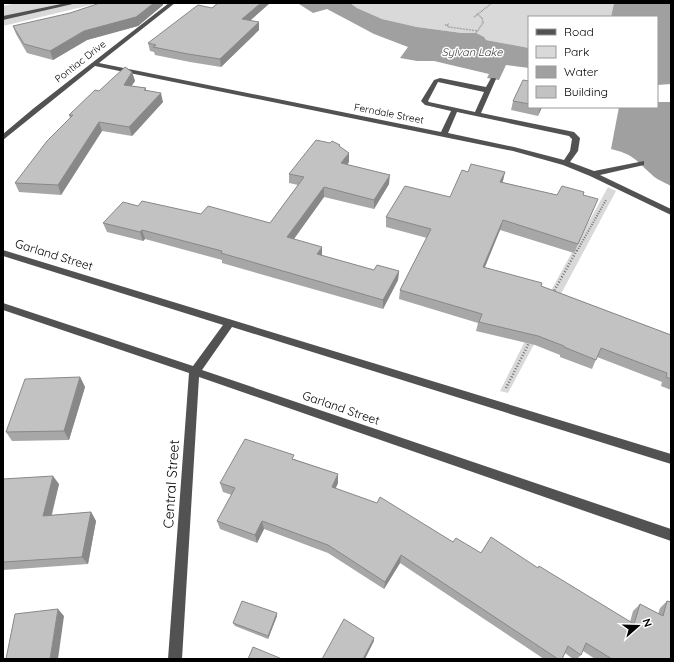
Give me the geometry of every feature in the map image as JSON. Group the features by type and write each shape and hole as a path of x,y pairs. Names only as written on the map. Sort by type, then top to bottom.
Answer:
{"street":[{"path":"3,18 74,3"},
{"name":"Pontiac Drive","path":"3,138 36,109 172,3"},
{"name":"Ferndale Street","path":"93,64 514,149 566,163 617,185 671,212"},
{"path":"477,115 493,79"},
{"path":"488,92 485,89 440,80 436,81 424,101 427,104 571,134 576,138 574,151 566,163"},
{"path":"444,134 455,110"},
{"path":"593,174 640,163"},
{"name":"Garland Street","path":"3,253 671,459"},
{"name":"Garland Street","path":"3,306 671,535"},
{"path":"194,372 230,323"},
{"name":"Central Street","path":"174,659 194,372"}],"path":[{"path":"474,17 492,3"},
{"path":"476,33 483,23 482,18 477,14"},
{"path":"449,24 446,25 449,28 478,31"},
{"path":"552,296 613,189 617,185"},
{"path":"501,407 504,392 532,337"}],"green space":[{"path":"17,3 99,3 3,26 3,6"},
{"path":"350,3 614,3 611,16 528,16 528,48 486,40 476,33 462,33 417,27 382,19 357,8"},
{"path":"608,187 616,191 508,393 500,391 543,305"}],"water":[{"name":"Sylvan Lake","path":"350,3 357,8 382,19 417,27 462,33 476,33 484,37 486,40 528,48 528,68 506,65 499,80 487,78 489,74 434,61 417,61 400,58 408,47 374,34 327,9 313,13 299,4"},
{"path":"614,3 671,3 671,84 658,85 658,16 611,16"},
{"path":"658,102 671,102 671,186 654,177 633,158 624,153 611,149 619,108 658,108"}],"building":[{"path":"100,3 154,3 136,17 84,31 50,51 24,44 13,26 70,13"},
{"path":"218,3 261,3 242,19 259,22 220,59 153,47 156,45 148,43 198,5 212,8"},
{"path":"125,67 132,72 124,85 146,88 144,90 161,93 129,127 99,122 58,185 15,183 47,141 73,115 69,115 95,90 99,91"},
{"path":"523,80 528,81 528,104 513,101"},
{"path":"316,140 330,143 332,141 340,145 339,146 349,153 341,163 390,175 374,200 324,187 287,237 322,247 317,254 374,270 377,265 399,271 383,300 221,253 222,251 142,230 140,232 103,223 123,202 138,206 142,201 201,214 208,206 270,223 304,177 289,174"},
{"path":"471,164 505,172 500,182 557,195 562,186 584,192 583,195 598,199 578,244 503,220 483,267 542,283 541,286 671,335 671,379 666,377 667,373 601,348 596,360 538,336 479,322 482,314 400,290 431,229 386,217 405,186 450,197 462,170 468,172"},
{"path":"80,377 64,431 6,432 25,379"},
{"path":"245,439 294,455 292,459 338,474 332,487 377,503 380,497 453,542 456,538 481,553 491,537 538,568 539,566 634,624 640,604 663,616 667,601 671,602 671,659 612,659 586,643 581,655 568,646 562,659 558,659 401,555 385,582 328,545 262,521 255,535 217,521 235,488 220,483"},
{"path":"53,476 43,516 91,512 82,557 3,562 3,479"},
{"path":"242,601 277,613 268,636 233,623"},
{"path":"58,609 50,659 6,659 15,614"},
{"path":"344,619 374,638 363,659 322,659"},
{"path":"253,647 282,659 248,659"}]}
